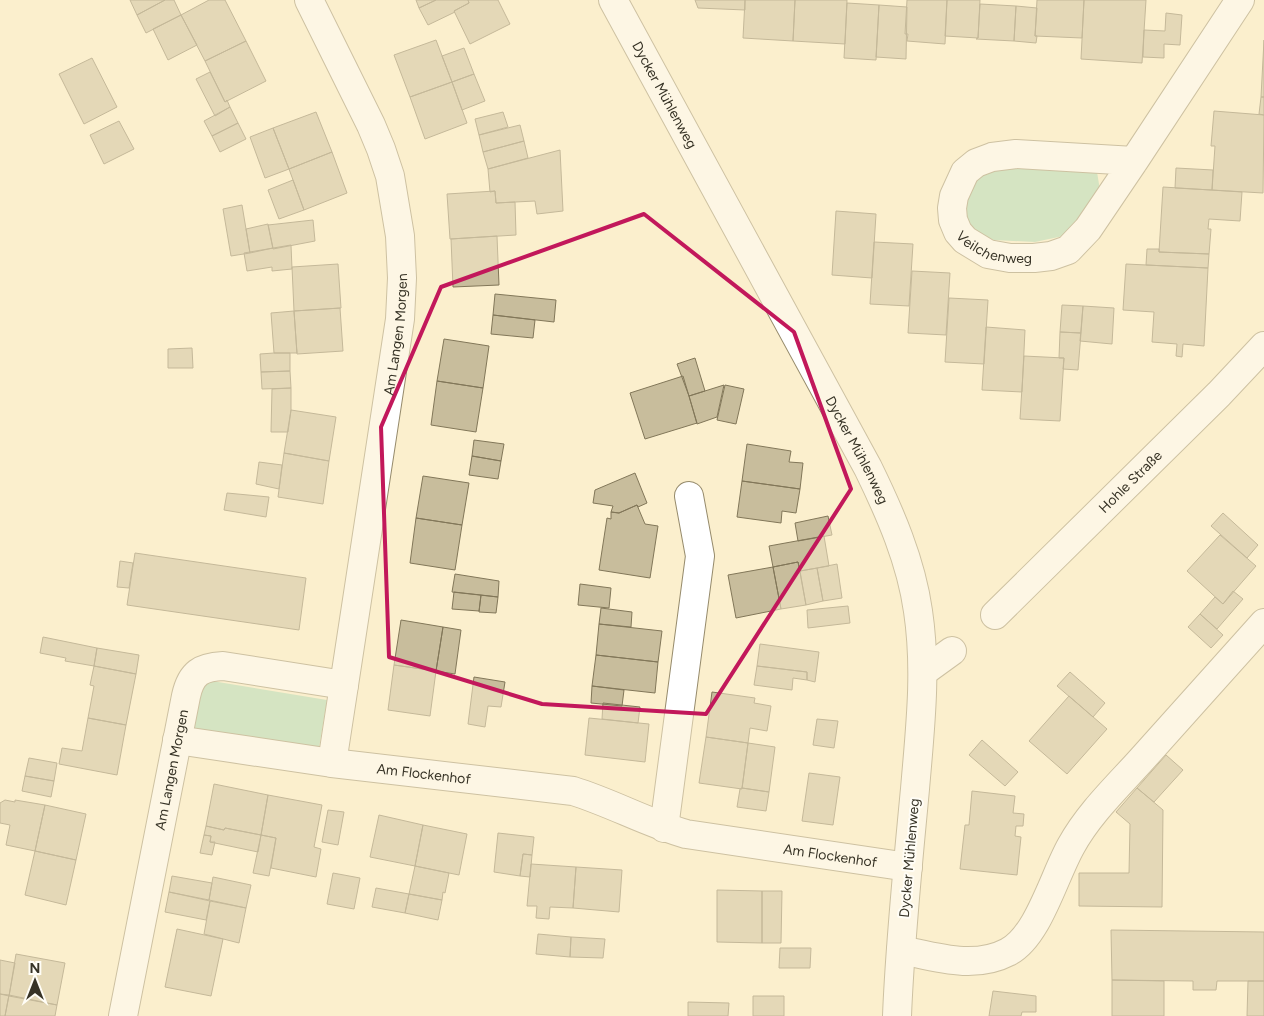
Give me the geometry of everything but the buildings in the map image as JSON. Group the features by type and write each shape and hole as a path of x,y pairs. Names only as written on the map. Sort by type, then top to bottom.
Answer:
{"street":[{"name":"Am Langen Morgen","path":"309,0 381,149 390,176 396,205 402,256 400,319 332,764"},
{"name":"Dycker Mühlenweg","path":"613,0 876,484 901,546 915,593 921,634 922,709 900,950 898,1016"},
{"name":"Veilchenweg","path":"1134,161 1016,154 992,157 976,163 965,172 958,183 954,196 952,208 958,232 965,240 988,254 1010,258 1051,256 1068,250 1088,229 1134,161 1240,0"},
{"name":"Hohle Straße","path":"995,615 1219,394 1264,346"},
{"path":"664,828 700,556 689,496"},
{"path":"900,950 965,961 994,958 1020,944 1031,929 1071,846 1087,823 1264,623"},
{"path":"923,672 952,651"},
{"name":"Am Langen Morgen","path":"123,1016 188,687 195,675 206,668 223,666 344,685"},
{"name":"Am Flockenhof","path":"177,740 332,764 573,792 608,803 664,828 708,838 908,867"}],"highlighted area":[{"path":"644,214 794,332 851,489 706,714 542,704 389,657 381,427 441,287"}],"green space":[{"path":"997,165 1097,172 1100,190 1068,235 1035,242 994,240 974,232 964,211 967,193 976,175"},
{"path":"200,679 327,700 318,754 192,733"}]}
